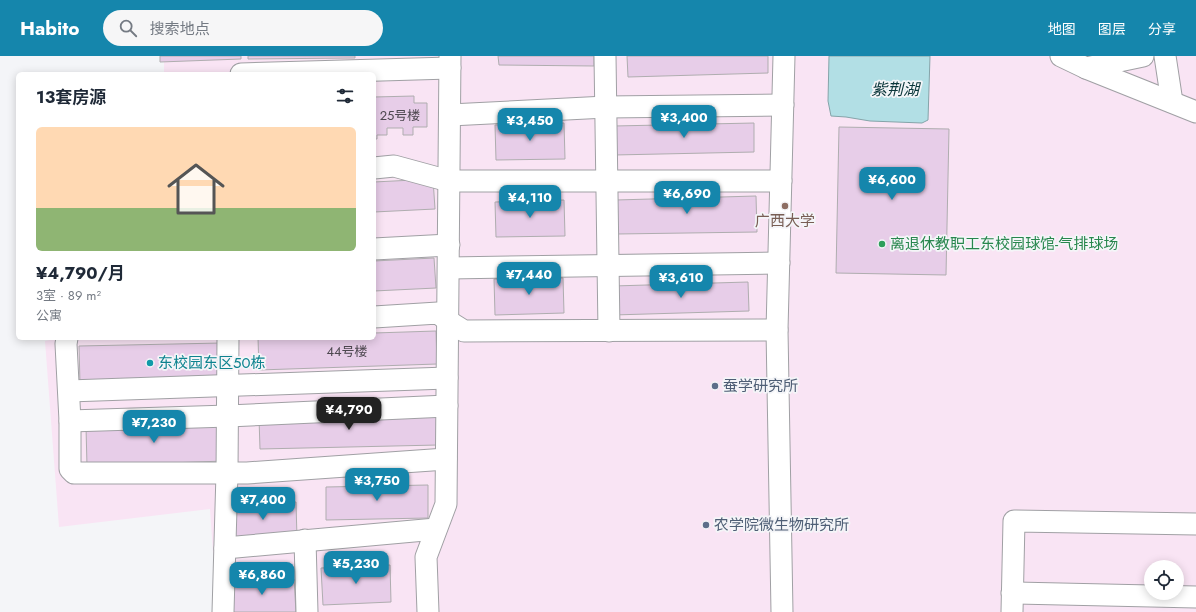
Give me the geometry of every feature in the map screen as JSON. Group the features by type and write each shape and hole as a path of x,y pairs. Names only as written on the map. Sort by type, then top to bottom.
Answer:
{"street":[{"path":"605,56 609,331"},
{"path":"782,612 777,330 784,56"},
{"path":"1061,56 1086,68 1196,112"},
{"path":"1086,68 1143,56"},
{"path":"1165,56 1172,102"},
{"path":"276,72 450,62 446,504 426,557 428,612"},
{"path":"450,115 606,107 783,106"},
{"path":"376,168 394,166 449,181 781,181"},
{"path":"376,249 449,245"},
{"path":"449,268 778,263"},
{"path":"376,316 438,313 464,331 777,330"},
{"path":"67,340 70,421 70,469 74,473 248,473 446,459"},
{"path":"223,612 227,473 228,340"},
{"path":"69,391 447,378"},
{"path":"70,421 228,416 447,406"},
{"path":"1196,524 1014,521 1012,603 1196,596"},
{"path":"225,548 436,529"},
{"path":"305,540 306,612"}],"shaded area":[{"name":"广西大学","path":"164,56 1196,56 1196,612 217,612 210,509 59,527 45,341 376,340 376,72 164,72"}],"water":[{"name":"紫荆湖","path":"829,56 930,56 928,120 922,123 870,121 831,116 828,101"}],"building":[{"path":"160,56 241,56 241,59 160,62"},
{"path":"248,56 355,56 355,58 248,59"},
{"path":"498,56 594,56 594,66 499,65"},
{"path":"627,56 768,56 768,73 628,77"},
{"path":"414,96 414,103 427,103 427,127 413,127 413,135 403,135 403,128 387,128 387,135 377,135 376,139 376,97"},
{"path":"564,123 565,159 496,160 495,125"},
{"path":"754,123 754,152 614,155 614,126"},
{"path":"839,127 949,129 946,275 836,273"},
{"path":"433,179 435,209 376,212 376,182"},
{"path":"756,196 757,232 617,234 616,200"},
{"path":"564,200 565,236 496,237 495,202"},
{"path":"434,258 436,288 376,291 376,261"},
{"path":"563,278 564,313 495,315 494,279"},
{"path":"748,282 749,311 613,315 613,286"},
{"path":"436,331 437,364 259,370 258,340 376,340 376,333"},
{"name":"东校园东区50栋","path":"221,343 222,380 80,384 79,346"},
{"path":"437,412 438,445 260,449 259,418"},
{"path":"222,423 224,461 87,466 86,427"},
{"path":"428,485 428,518 326,520 326,487"},
{"path":"296,502 297,538 231,540 230,503"},
{"path":"390,565 391,602 323,605 321,568"},
{"path":"294,579 296,612 228,612 226,583"}],"place":[{"name":"广西大学","path":"785,206"},
{"name":"离退休教职工东校园球馆-气排球场","path":"882,244"},
{"name":"东校园东区50栋","path":"150,363"},
{"name":"蚕学研究所","path":"715,386"},
{"name":"农学院微生物研究所","path":"706,525"}]}
